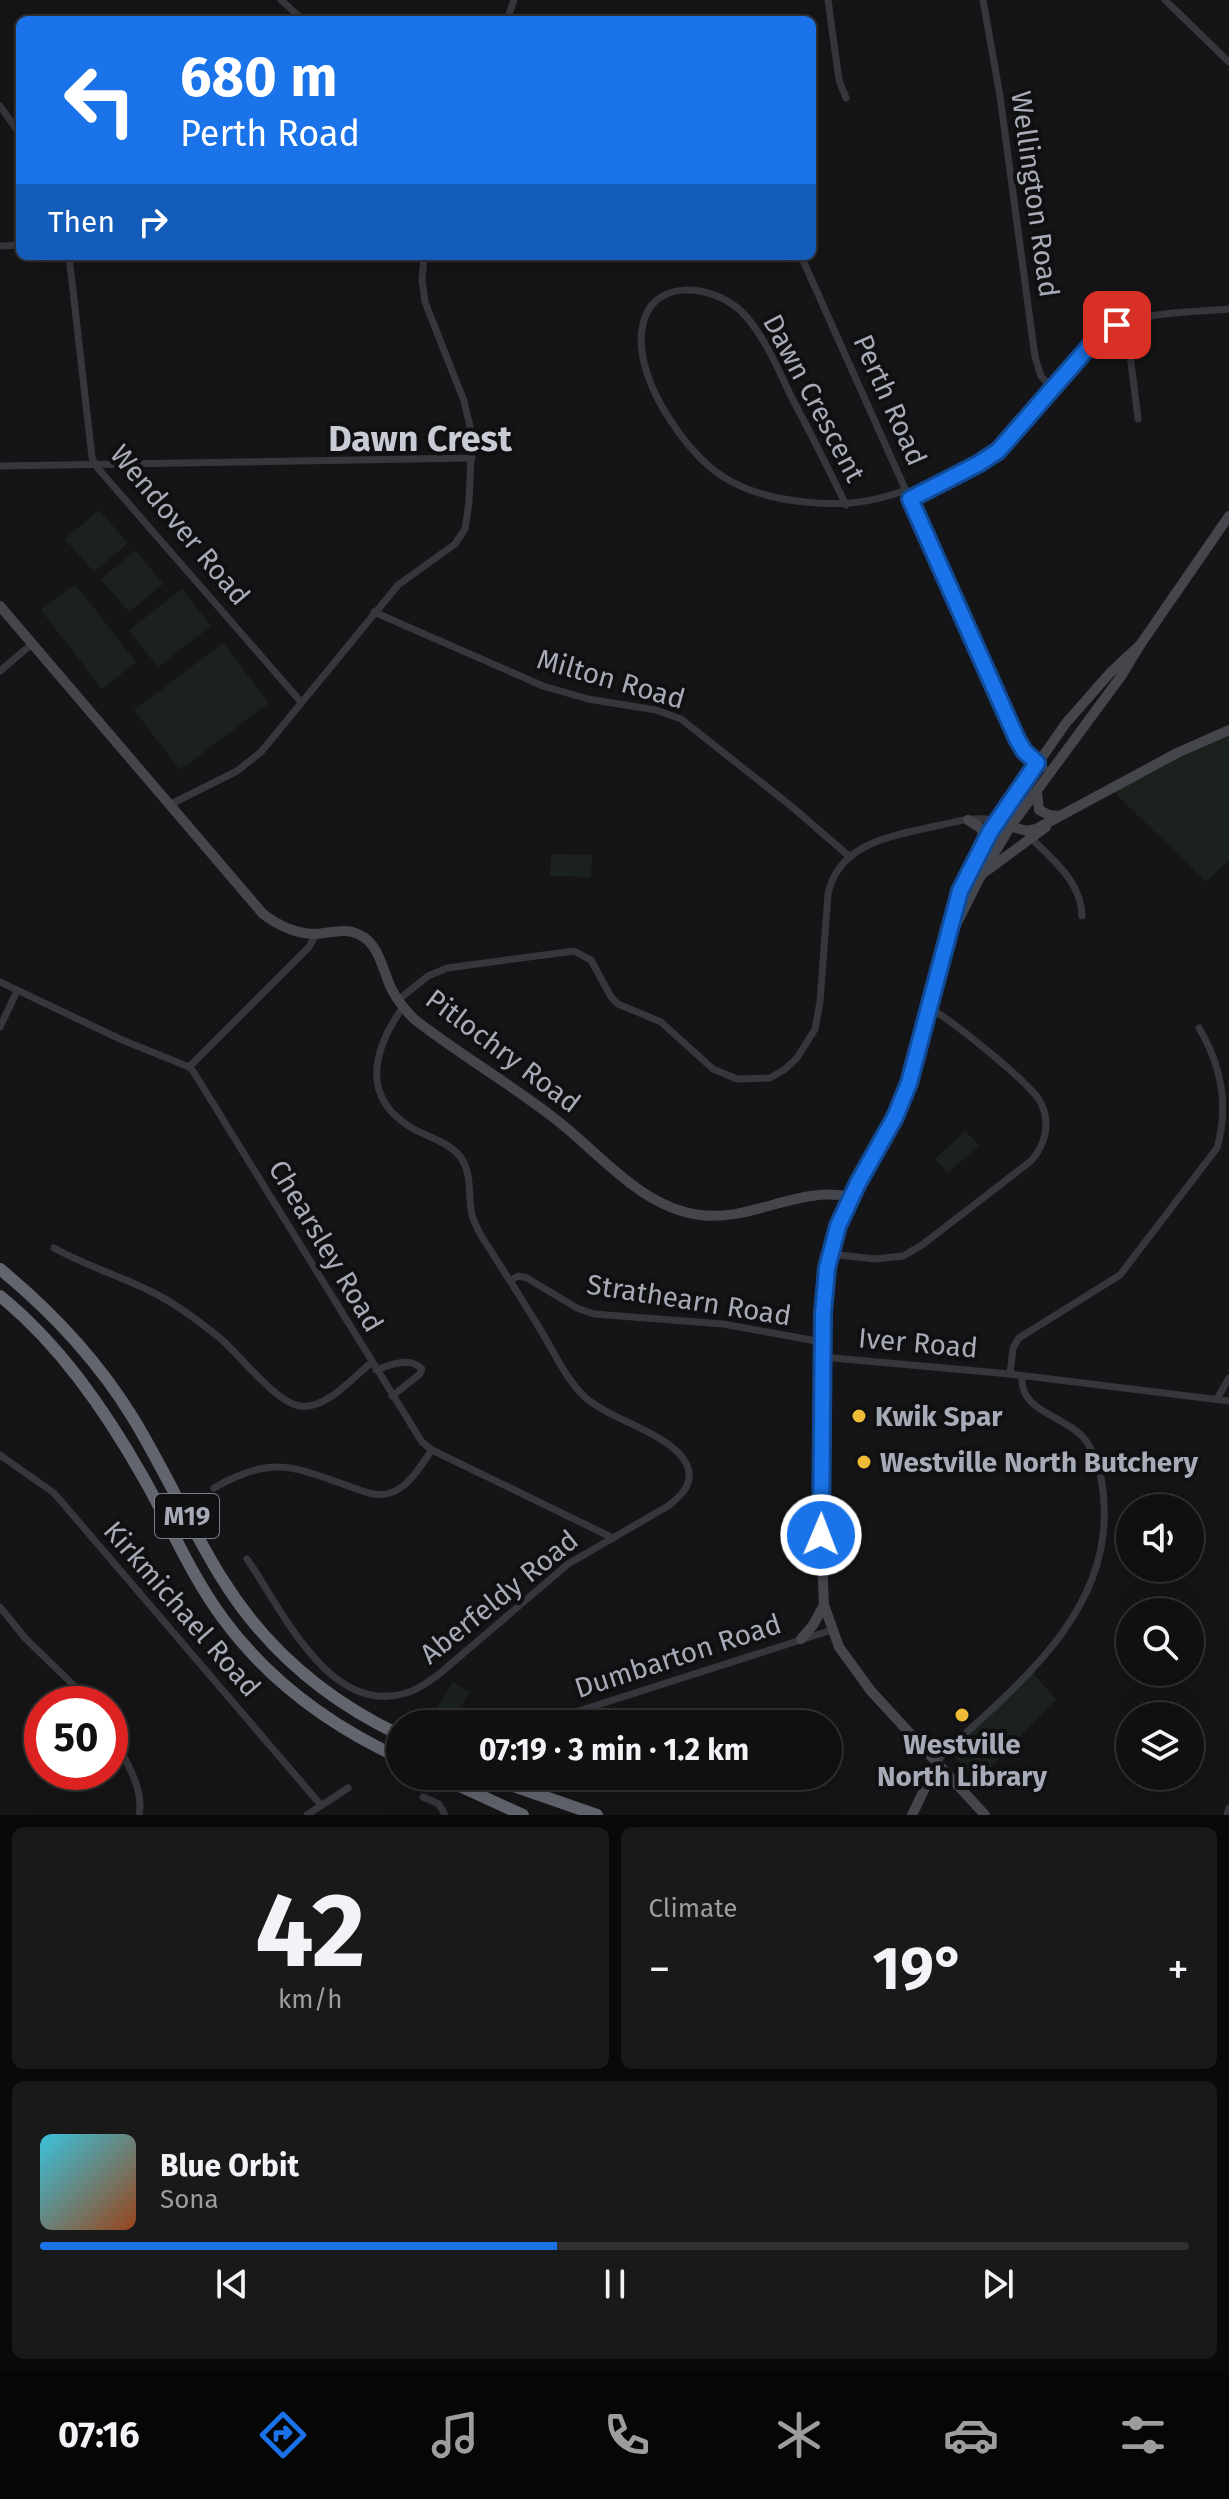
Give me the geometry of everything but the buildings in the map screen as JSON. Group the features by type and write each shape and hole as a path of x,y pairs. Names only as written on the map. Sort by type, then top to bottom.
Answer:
{"highway":[{"name":"M19","path":"0,1269 67,1332 111,1387 132,1418 220,1576 258,1629 314,1683 338,1701 386,1727"},
{"name":"M19","path":"0,1296 48,1341 100,1407 144,1477 208,1596 245,1645 278,1680 322,1715 386,1751"},
{"path":"464,1790 510,1815"},
{"path":"469,1790 523,1815"},
{"path":"520,1790 575,1815"},
{"path":"525,1790 597,1815"}],"main road":[{"path":"946,942 1010,827 1122,675 1229,516"},
{"name":"Pitlochry Road","path":"0,606 263,914 288,929 316,934 340,931 363,936 376,951 401,1003 414,1019 556,1119 633,1184 663,1204 711,1216 741,1213 821,1194 851,1197"},
{"path":"985,1815 871,1691 845,1656 824,1605 821,1535 824,1283 838,1226 903,1099 957,897 981,848 1066,723 1110,673 1140,645"},
{"path":"997,821 1027,831 1177,753 1229,730"},
{"path":"1037,791 1039,810 1057,818"},
{"path":"980,877 1057,818"},
{"path":"968,820 982,829 981,848"},
{"path":"801,1639 824,1605"},
{"path":"912,1815 937,1763"}],"street":[{"path":"281,0 299,16"},
{"path":"828,0 839,80 846,98"},
{"name":"Wellington Road","path":"983,0 1000,96 1035,357 1041,376 1052,389"},
{"path":"1165,0 1229,62"},
{"path":"0,106 16,128"},
{"name":"Wendover Road","path":"69,260 95,465 301,702"},
{"path":"169,805 245,765 268,744 406,577 459,540 468,516 472,458 469,416 425,302 424,260"},
{"name":"Perth Road","path":"803,260 1017,739 1024,751 1050,772"},
{"name":"Dawn Crescent","path":"846,505 776,365 759,334 741,312 710,292 686,289 668,293 653,303 641,331 645,370 652,389 702,460 732,483 762,496 846,505 871,502 906,490"},
{"path":"910,499 988,458 1007,442 1101,334 1126,322 1229,309"},
{"path":"1126,322 1138,419"},
{"path":"0,466 472,458"},
{"name":"Milton Road","path":"374,612 543,686 588,699 656,710 681,719 850,857"},
{"path":"0,671 33,643"},
{"name":"Aberfeldy Road","path":"247,1559 299,1639 330,1675 364,1692 400,1695 438,1675 568,1564 675,1501 688,1485 688,1467 671,1446 603,1410 577,1389 482,1237 473,1217 463,1159 449,1146 402,1121 388,1107 380,1091 376,1066 380,1046 401,1003 428,976 447,968 574,951 587,956 618,1004 661,1022 713,1069 737,1079 770,1078 797,1058 815,1029 832,877 850,857 881,839 968,820 987,818 997,821"},
{"path":"1032,839 1069,877 1080,895 1082,916"},
{"path":"0,982 120,1039 189,1067 309,947 316,934"},
{"path":"0,1027 17,991"},
{"path":"830,1254 875,1259 903,1256 922,1245 1031,1161 1044,1142 1045,1117 1040,1101 1019,1079 951,1022 928,1007"},
{"path":"1010,1374 1013,1348 1019,1338 1120,1275 1217,1148 1222,1134 1225,1098 1208,1043 1199,1028"},
{"name":"Chearsley Road","path":"189,1067 416,1434 432,1450 613,1538"},
{"path":"54,1248 149,1290 179,1308 226,1344 280,1396 296,1405 311,1406 322,1402 374,1366 415,1363 422,1369 392,1396"},
{"name":"Strathearn Road","path":"511,1280 518,1276 527,1278 577,1308 594,1314 723,1324 822,1342"},
{"name":"Iver Road","path":"822,1357 1010,1374 1229,1401"},
{"path":"937,1763 1024,1678 1059,1638 1080,1607 1101,1550 1104,1494 1093,1452 1078,1433 1027,1399 1021,1390 1022,1376"},
{"path":"1217,1399 1229,1378"},
{"path":"214,1488 248,1470 274,1466 306,1471 383,1495 404,1485 432,1450"},
{"name":"Kirkmichael Road","path":"0,1455 54,1493 320,1804"},
{"path":"0,1607 25,1638 74,1686"},
{"name":"Dumbarton Road","path":"581,1710 832,1630"},
{"path":"128,1767 141,1803 139,1815"},
{"path":"307,1815 348,1788"},
{"path":"423,1797 439,1804 445,1815"},
{"path":"1227,1815 1229,1808"}],"shaded area":[{"path":"99,510 128,543 94,572 65,539"},
{"path":"135,550 163,584 129,612 101,579"},
{"path":"75,584 136,662 102,689 41,610"},
{"path":"182,589 211,626 158,667 129,630"},
{"path":"223,643 269,703 180,770 134,710"},
{"path":"1229,731 1229,860 1206,882 1111,789"},
{"path":"551,854 592,855 591,877 550,876"},
{"path":"965,1131 979,1145 948,1173 935,1159"},
{"path":"1031,1671 1056,1699 977,1782 954,1756 966,1733"},
{"path":"453,1682 470,1692 458,1710 436,1710"}],"place":[{"name":"Kwik Spar","path":"859,1416"},
{"name":"Westville North Butchery","path":"864,1462"},
{"name":"Westville North Library","path":"962,1715"}],"district":[{"name":"Dawn Crest","path":"420,439"}],"route":[{"path":"821,1535 824,1283 834,1240 851,1197 895,1117 909,1083 962,885 990,832 1037,763 1017,739 910,499 998,451 1094,341 1117,325"}]}
